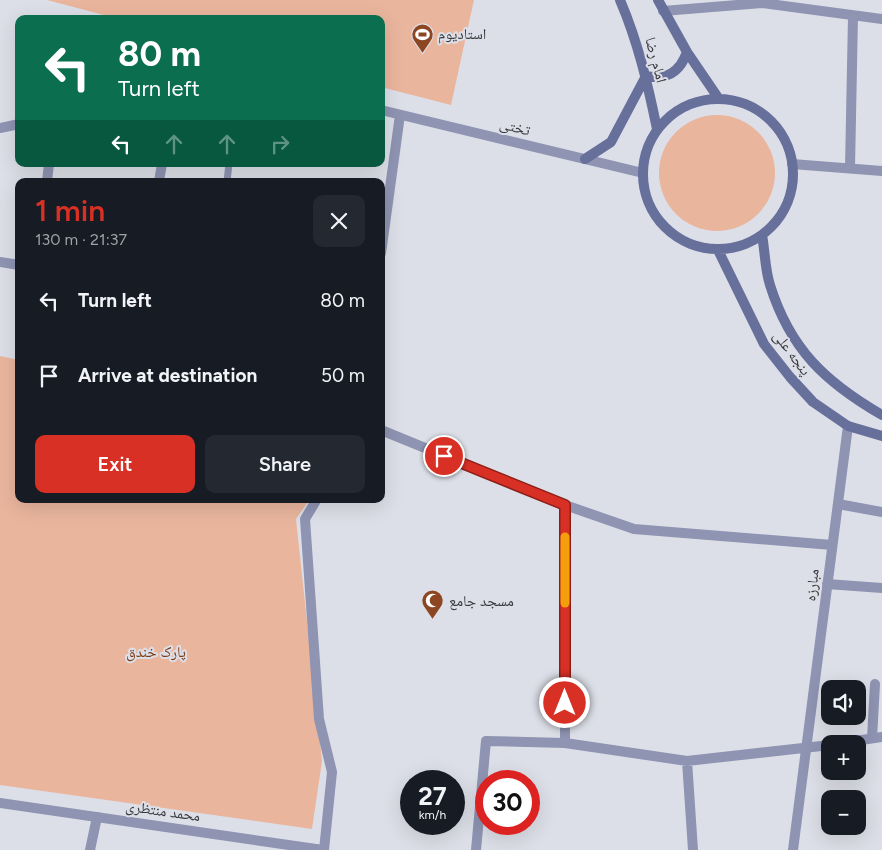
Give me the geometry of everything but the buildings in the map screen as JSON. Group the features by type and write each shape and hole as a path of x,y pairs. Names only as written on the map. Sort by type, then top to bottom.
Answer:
{"main road":[{"name":"امام رضا","path":"620,0 633,30 646,76 657,129"},
{"name":"امام رضا","path":"658,0 687,52 718,99"},
{"path":"585,159 611,142 646,76 657,78 672,74 683,62 687,52"},
{"path":"718,99 742,102 763,114 780,130 790,152 794,175 790,198 779,219 762,236 741,246 718,250 695,246 674,235 657,218 646,197 642,173 646,150 657,129 674,112 695,102 718,99"},
{"name":"پنجه علی","path":"762,236 770,284 788,328 810,360 830,381 882,415"},
{"name":"پنجه علی","path":"718,250 764,344 790,377 813,402 848,426 882,436"}],"street":[{"path":"663,11 762,3 882,19"},
{"path":"850,168 853,16"},
{"name":"تختی","path":"385,111 642,173"},
{"path":"385,224 400,115"},
{"path":"0,128 15,125"},
{"path":"792,164 882,171"},
{"path":"0,262 15,264"},
{"name":"مبارزه","path":"793,850 848,426"},
{"path":"385,432 565,505 634,529 832,545"},
{"path":"315,503 305,519 319,719 332,772 323,850"},
{"path":"838,504 882,512"},
{"path":"565,505 565,743"},
{"path":"827,584 882,588"},
{"path":"875,684 877,737"},
{"path":"476,850 486,741 565,743 687,761 821,746"},
{"path":"687,761 693,850"},
{"name":"محمد منتظری","path":"0,803 292,848 323,850"},
{"path":"90,850 97,817"}],"lane":[{"path":"882,12 882,19"}],"green space":[{"name":"استادیوم","path":"47,0 474,0 451,105 385,88 385,15 104,15"},
{"path":"717,115 739,120 758,132 770,151 775,173 770,195 758,214 739,226 717,231 695,226 676,214 664,195 659,173 664,151 676,132 695,120"},
{"name":"پارک خندق","path":"0,356 15,359 15,503 307,503 296,519 322,761 312,829 0,785"}],"slow traffic":[{"path":"565,537 565,603"}],"place":[{"name":"استادیوم","path":"422,53"},
{"name":"مسجد جامع","path":"433,620"}],"route":[{"path":"444,456 565,505 565,703"}]}
